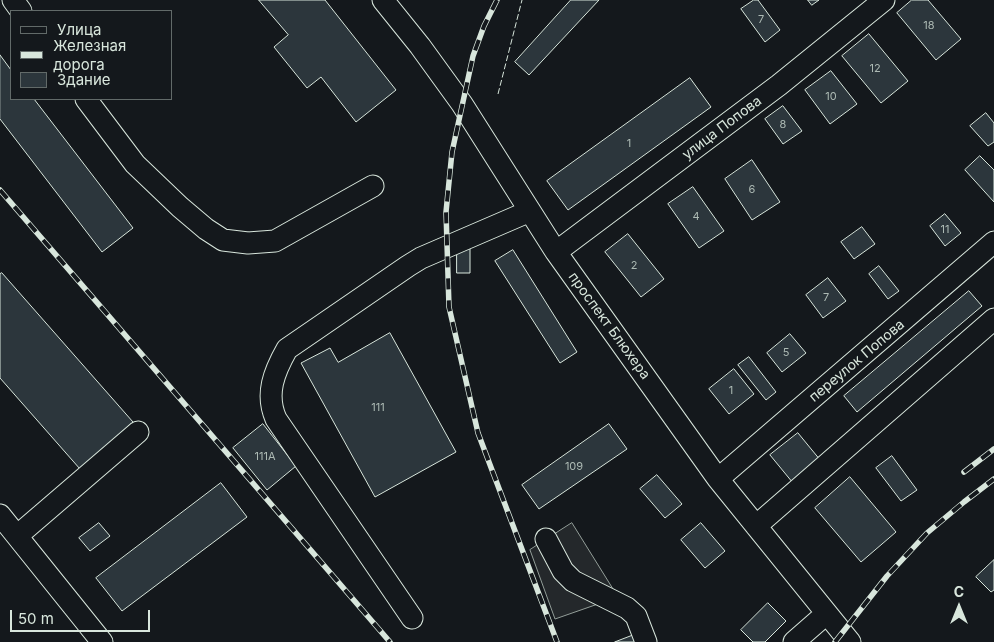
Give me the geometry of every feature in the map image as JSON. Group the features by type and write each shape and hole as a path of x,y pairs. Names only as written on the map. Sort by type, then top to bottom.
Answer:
{"street":[{"name":"проспект Блюхера","path":"383,0 420,46 462,104 556,252 718,479 850,642"},
{"name":"улица Попова","path":"556,252 780,85 884,0"},
{"path":"87,100 135,164 186,213 223,240 248,243 275,241 373,186"},
{"path":"412,618 276,420 270,407 272,384 287,349 408,266 421,258 530,211"},
{"name":"переулок Попова","path":"718,479 994,242"},
{"path":"756,526 994,319"},
{"path":"17,536 138,432"},
{"path":"0,515 102,642"},
{"path":"546,539 567,576 627,608 636,616 646,642"},
{"path":"794,642 826,614"}],"shaded area":[{"path":"572,523 618,597 555,619 530,550"}],"building":[{"path":"259,0 325,0 396,90 356,122 321,77 307,88 274,47 288,35"},
{"path":"571,0 599,0 529,75 515,62"},
{"path":"754,0 758,0 780,30 765,42 741,9"},
{"path":"808,0 819,0 812,5"},
{"path":"912,0 928,0 961,39 936,60 897,13"},
{"path":"869,34 908,81 881,103 842,56"},
{"path":"0,55 10,69 10,100 35,100 133,228 102,252 0,119"},
{"path":"831,71 857,104 830,124 805,90"},
{"path":"690,78 711,107 568,210 547,181"},
{"path":"783,106 802,131 783,144 765,119"},
{"path":"986,113 994,123 994,142 988,146 970,126"},
{"path":"980,156 994,170 994,202 965,170"},
{"path":"752,160 780,202 752,220 725,179"},
{"path":"693,187 724,231 699,248 668,204"},
{"path":"945,214 961,233 945,246 930,226"},
{"path":"862,227 875,244 854,259 841,242"},
{"path":"628,234 664,279 641,297 605,252"},
{"path":"457,248 470,248 470,273 457,273"},
{"path":"513,250 577,352 560,363 495,261"},
{"path":"879,266 899,291 888,299 869,274"},
{"path":"2,273 133,422 80,469 0,378 0,274"},
{"path":"828,278 846,301 823,318 806,295"},
{"path":"969,291 982,306 857,412 844,396"},
{"path":"390,333 456,452 375,497 301,363 330,348 338,362"},
{"path":"790,334 806,353 782,372 767,353"},
{"path":"749,357 776,392 766,400 738,365"},
{"path":"734,369 754,394 729,414 709,389"},
{"path":"263,424 296,466 267,490 233,448"},
{"path":"609,424 627,449 539,509 522,485"},
{"path":"798,433 821,461 793,483 770,455"},
{"path":"892,456 917,490 901,501 876,468"},
{"path":"657,475 682,504 665,518 640,489"},
{"path":"850,477 896,532 861,562 815,508"},
{"path":"221,483 247,517 122,611 96,578"},
{"path":"99,523 110,536 90,551 79,538"},
{"path":"701,523 725,551 705,568 681,540"},
{"path":"994,560 994,590 991,592 976,577"},
{"path":"768,603 786,621 765,642 753,642 741,630"},
{"path":"634,635 637,642 615,642"}],"railway":[{"path":"497,0 484,26 473,56 452,152 446,212 449,307 478,433 557,642"},
{"path":"0,190 390,642"},
{"path":"964,472 994,449"},
{"path":"835,642 887,576 927,533 994,479"}],"fence":[{"path":"498,94 522,0"}]}
